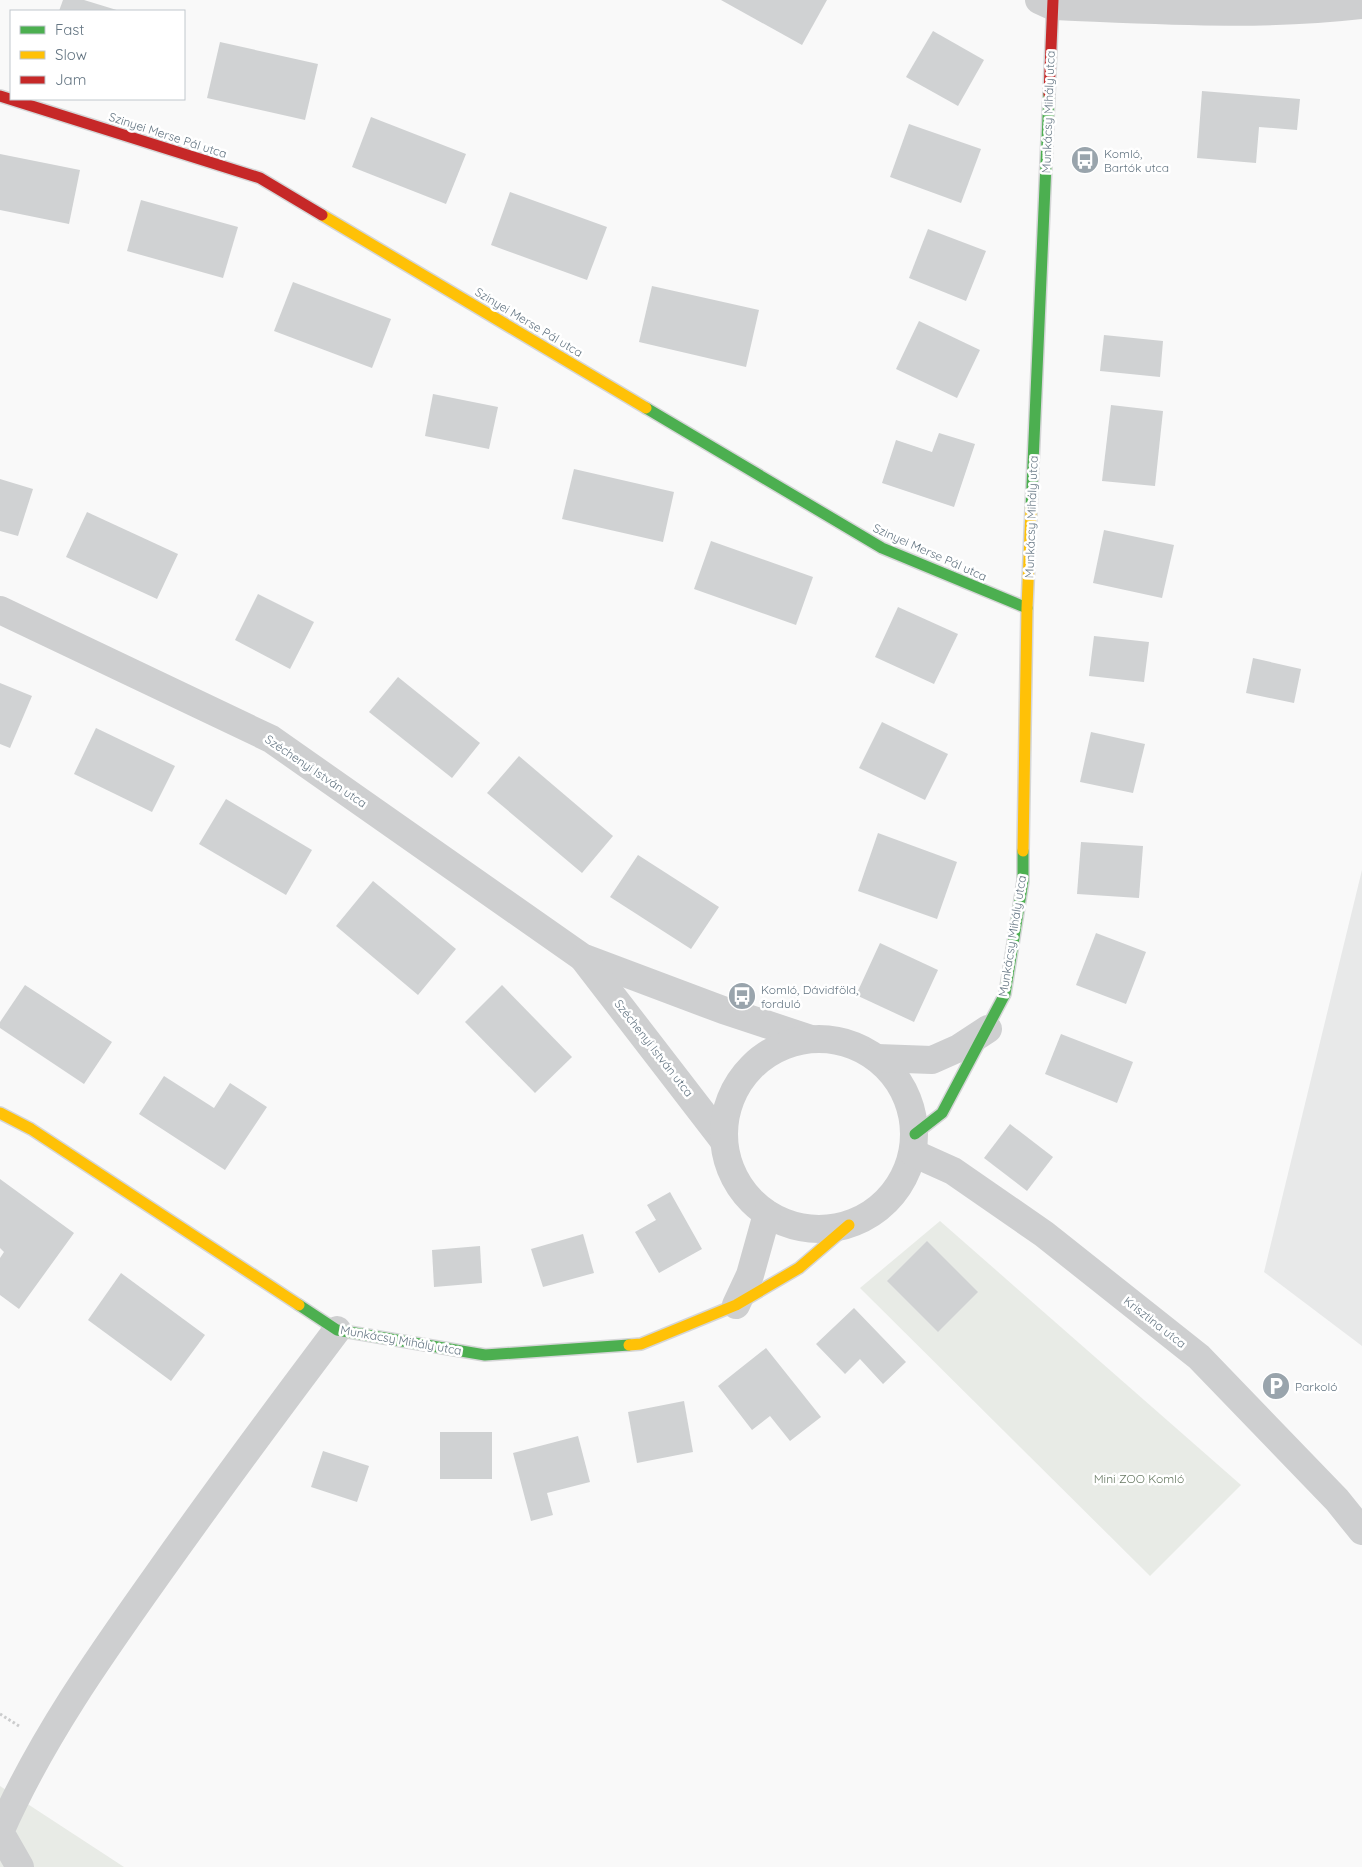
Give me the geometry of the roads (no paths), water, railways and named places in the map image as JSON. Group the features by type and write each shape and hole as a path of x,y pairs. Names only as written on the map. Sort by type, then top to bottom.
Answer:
{"street":[{"path":"1048,2 1205,12 1311,11 1362,5"},
{"name":"Munkácsy Mihály utca","path":"914,1143 942,1113 1005,994 1022,881 1028,608 1048,2"},
{"name":"Szinyei Merse Pál utca","path":"13,100 260,178 882,548 1028,608"},
{"name":"Széchenyi István utca","path":"0,610 271,739 582,957 723,1010 811,1039"},
{"name":"Széchenyi István utca","path":"582,957 724,1141"},
{"path":"878,1058 932,1060 959,1048 988,1029"},
{"path":"811,1039 834,1040 850,1044 878,1058 898,1079 910,1105 914,1143 901,1184 878,1209 849,1225 821,1230 792,1226 766,1214 745,1194 730,1169 724,1141 725,1120 731,1099 740,1080 754,1064 771,1052 791,1043 811,1039"},
{"name":"Munkácsy Mihály utca","path":"0,1113 31,1129 337,1330 485,1355 641,1344 736,1305 799,1268 849,1225"},
{"name":"Krisztina utca","path":"914,1143 1044,1234 1199,1357 1337,1500 1362,1531"},
{"path":"736,1305 750,1274 766,1214"},
{"path":"20,1867 0,1832 45,1741 102,1652 254,1439 337,1330"}],"place":[{"name":"Komló, Bartók utca","path":"1085,160"},
{"name":"Komló, Dávidföld, forduló","path":"742,996"},
{"name":"Parkoló","path":"1276,1386"}],"park label":[{"name":"Mini ZOO Komló","path":"1139,1478"}]}
